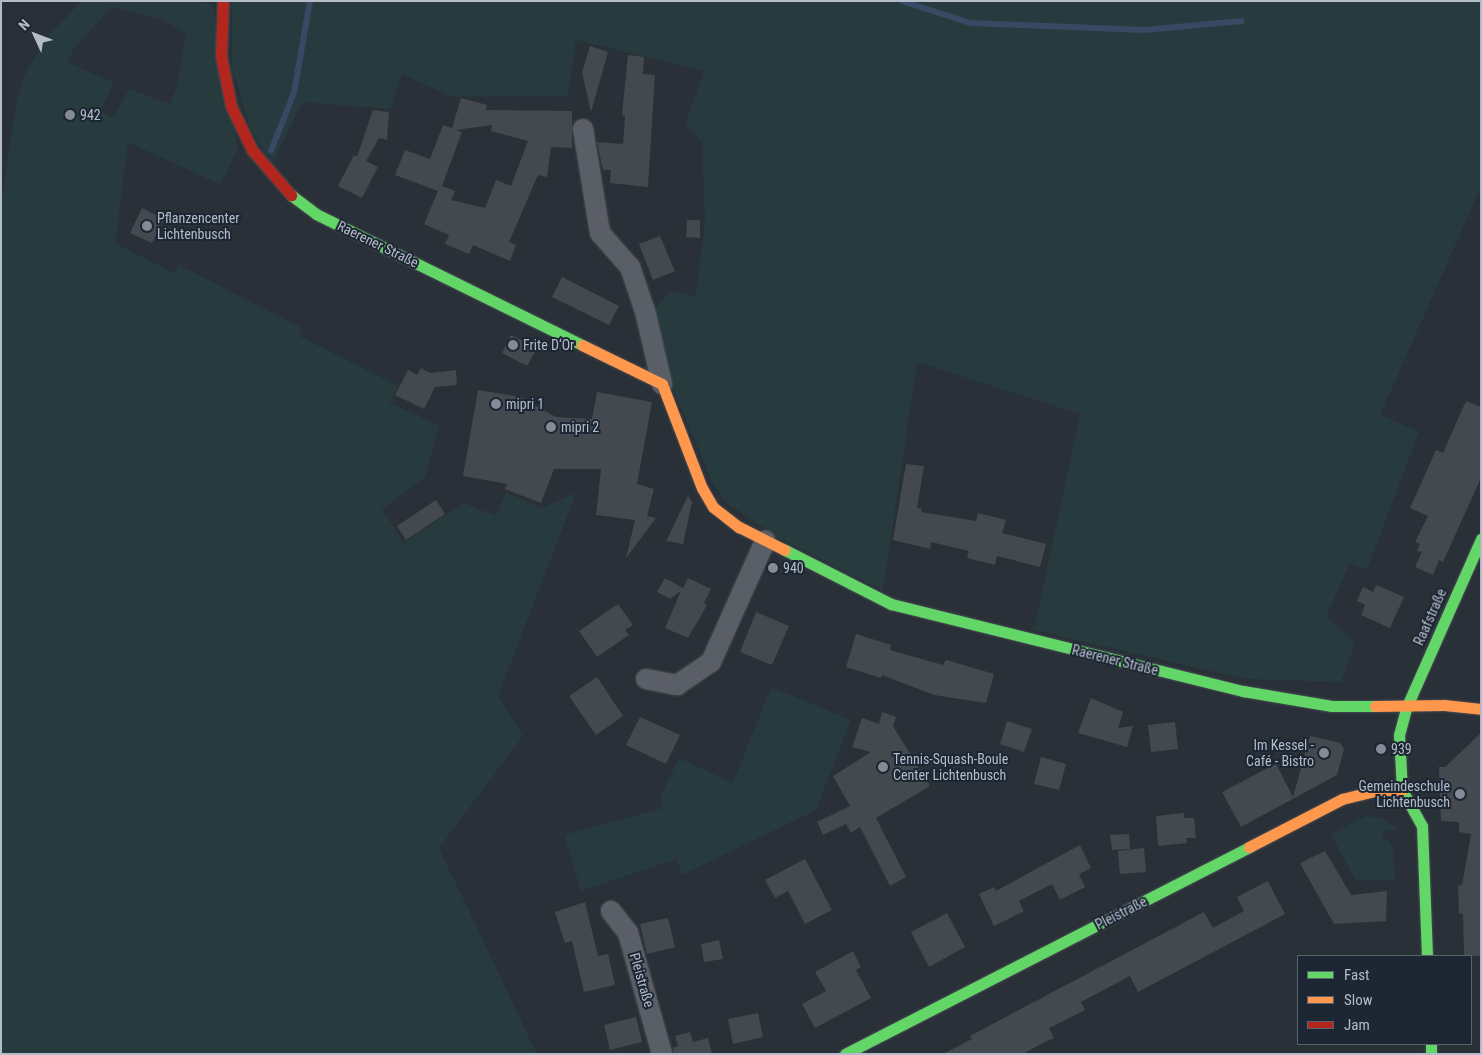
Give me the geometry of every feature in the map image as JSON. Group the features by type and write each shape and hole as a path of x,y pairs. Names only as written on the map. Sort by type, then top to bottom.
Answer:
{"street":[{"name":"Raerener Straße","path":"223,1 221,56 231,106 252,150 284,190 316,214 662,384"},
{"name":"Raerener Straße","path":"583,129 600,233 630,267 646,311 662,384 702,488 713,507 765,541 891,604 1243,692 1332,706 1444,705 1481,709"},
{"name":"Raafstraße","path":"1402,790 1399,735 1407,706 1481,539"},
{"path":"646,679 677,685 711,662 765,541"},
{"name":"Pleistraße","path":"845,1054 1342,799 1377,790 1402,790"},
{"path":"1402,790 1422,826 1427,955"},
{"name":"Pleistraße","path":"611,912 628,933 662,1054"}],"green space":[{"path":"82,1 197,1 213,5 238,147 221,185 128,142 115,243 174,273 179,265 302,328 299,336 398,386 390,403 439,426 425,477 382,509 404,543 464,503 496,516 506,492 542,508 576,493 498,696 523,736 439,848 537,1054 1,1054 1,206 16,103 24,77 44,40","holes":["112,7 160,19 186,33 178,83 170,104 129,89 113,118 100,111 114,83 67,62 74,48"]},
{"path":"232,1 1481,1 1481,187 1380,415 1419,432 1367,570 1350,563 1326,616 1355,643 1341,682 1245,679 1034,630 1080,414 917,362 883,590 781,539 725,502 712,481 665,370 651,313 671,291 696,296 705,224 702,140 685,125 704,71 576,40 568,96 452,97 402,74 390,109 302,102 272,165 251,129 232,68"},
{"path":"771,687 851,720 816,810 682,875 676,859 581,891 564,835 663,808 660,798 679,758 733,783"},
{"path":"1366,816 1382,818 1399,830 1383,831 1383,840 1389,840 1390,846 1393,846 1395,880 1356,881 1331,834"}],"building":[{"path":"590,46 608,52 591,112 582,72"},
{"path":"628,55 644,57 643,74 655,75 648,187 610,183 611,170 603,170 597,142 623,144 625,116 622,115"},
{"path":"461,98 487,105 486,110 572,111 572,148 551,147 547,177 538,175 509,242 516,245 510,261 473,245 469,254 445,244 449,235 424,224 438,191 395,175 405,150 430,159 443,125 452,128","holes":["492,125 491,131 528,141 511,186 496,180 485,208 451,200 455,191 442,186 462,132 456,130"]},
{"path":"373,110 389,112 387,140 379,138 366,161 378,167 362,198 338,186 354,155 357,157"},
{"name":"Pflanzencenter Lichtenbusch","path":"142,208 164,219 152,243 130,233"},
{"path":"687,220 700,220 700,238 686,237"},
{"path":"660,236 675,271 653,280 639,244"},
{"path":"562,277 619,306 609,325 552,297"},
{"path":"511,335 537,348 527,366 502,353"},
{"path":"421,368 430,373 456,370 457,385 435,387 424,409 395,395 408,370 417,375"},
{"path":"478,390 520,397 556,417 592,419 597,392 652,402 637,484 654,489 647,516 656,518 626,558 635,520 596,515 601,469 554,469 541,503 505,489 507,484 463,476"},
{"path":"1466,401 1481,407 1481,478 1443,562 1439,560 1433,575 1415,567 1422,552 1417,551 1420,544 1415,542 1428,516 1410,508 1436,450 1443,453"},
{"path":"906,464 924,466 917,508 922,509 921,512 976,521 978,513 1006,520 1002,533 1046,544 1040,567 997,556 995,565 967,558 969,551 931,542 930,549 893,540"},
{"path":"688,496 692,502 683,544 666,541"},
{"path":"436,500 445,514 406,540 397,526"},
{"path":"665,578 683,588 688,578 711,589 704,603 707,605 688,638 665,628 681,591 670,599 657,592"},
{"path":"1376,585 1404,597 1390,628 1361,615 1365,605 1357,601 1363,587 1373,592"},
{"path":"618,604 633,625 625,630 629,635 597,657 579,631"},
{"path":"756,612 789,626 772,665 740,652"},
{"path":"856,634 891,645 890,650 943,665 946,660 994,674 986,703 934,695 882,675 881,678 846,667"},
{"path":"597,677 623,716 596,735 569,696"},
{"path":"1091,698 1123,712 1118,728 1133,726 1127,747 1078,733"},
{"name":"Tennis-Squash-Boule Center Lichtenbusch","path":"882,712 896,717 893,726 930,786 876,818 906,877 890,886 860,827 851,833 846,824 823,835 817,822 850,806 833,776 871,752 852,747 862,718 879,724"},
{"path":"640,717 680,735 666,764 626,745"},
{"path":"1007,721 1032,729 1024,752 1000,744"},
{"path":"1175,722 1178,749 1151,752 1148,725"},
{"path":"1481,733 1481,956 1464,955 1463,913 1459,914 1458,886 1462,885 1471,834 1459,832 1459,822 1441,821 1439,767 1445,767"},
{"path":"1310,736 1340,743 1344,749 1337,775 1241,827 1222,792 1276,764 1293,797"},
{"path":"1041,757 1066,764 1059,790 1034,784"},
{"path":"1184,813 1184,818 1194,818 1196,838 1186,838 1187,843 1158,846 1156,816"},
{"path":"1129,834 1130,849 1112,850 1110,835"},
{"path":"1080,845 1091,868 1079,874 1085,887 1060,900 1052,884 1019,901 1024,911 994,926 979,894 994,887 996,891"},
{"path":"1144,848 1146,872 1120,874 1118,851"},
{"path":"1325,851 1351,895 1387,891 1386,921 1334,924 1300,863"},
{"path":"805,859 832,910 805,924 788,891 775,898 765,880"},
{"path":"1268,881 1285,914 1138,992 1130,976 1081,1002 1085,1010 1049,1028 1054,1038 1023,1054 943,1054 972,1039 970,1036 1204,912 1213,928 1244,911 1237,897"},
{"path":"585,902 598,956 608,954 615,985 584,992 572,941 565,943 555,912"},
{"path":"947,913 965,947 929,967 911,932"},
{"path":"668,918 675,947 647,954 640,924"},
{"path":"719,940 723,959 704,962 701,944"},
{"path":"853,951 861,967 856,970 871,998 815,1028 802,1004 826,991 815,972"},
{"path":"758,1013 763,1037 733,1044 728,1019"},
{"path":"636,1017 642,1042 610,1050 604,1025"},
{"path":"690,1032 693,1042 708,1038 712,1054 674,1054 673,1048 678,1046 675,1036"}],"waterway":[{"path":"271,151 294,93 310,1"},
{"path":"902,1 971,23 1144,30 1242,21"}],"traffic: fast":[{"path":"291,195 316,214 582,345"},
{"path":"1427,955 1422,826 1402,790 1399,735 1407,706 1481,539"},
{"path":"785,550 891,604 1243,691 1332,706 1375,706"},
{"path":"845,1054 1249,847"},
{"path":"1431,1045 1431,1054"}],"traffic: slow":[{"path":"582,345 662,384 702,488 713,507 739,527 785,550"},
{"path":"1375,706 1444,705 1481,709"},
{"path":"1249,847 1342,799 1377,790 1402,790"}],"traffic: jam":[{"path":"223,1 221,56 231,106 252,150 291,195"}],"place":[{"name":"942","path":"70,115"},
{"name":"Pflanzencenter Lichtenbusch","path":"147,226"},
{"name":"Frite D‘Or","path":"513,345"},
{"name":"mipri 1","path":"496,404"},
{"name":"mipri 2","path":"551,427"},
{"name":"940","path":"773,568"},
{"name":"939","path":"1381,749"},
{"name":"Im Kessel - Café - Bistro","path":"1324,753"},
{"name":"Tennis-Squash-Boule Center Lichtenbusch","path":"883,767"},
{"name":"Gemeindeschule Lichtenbusch","path":"1460,794"}]}
